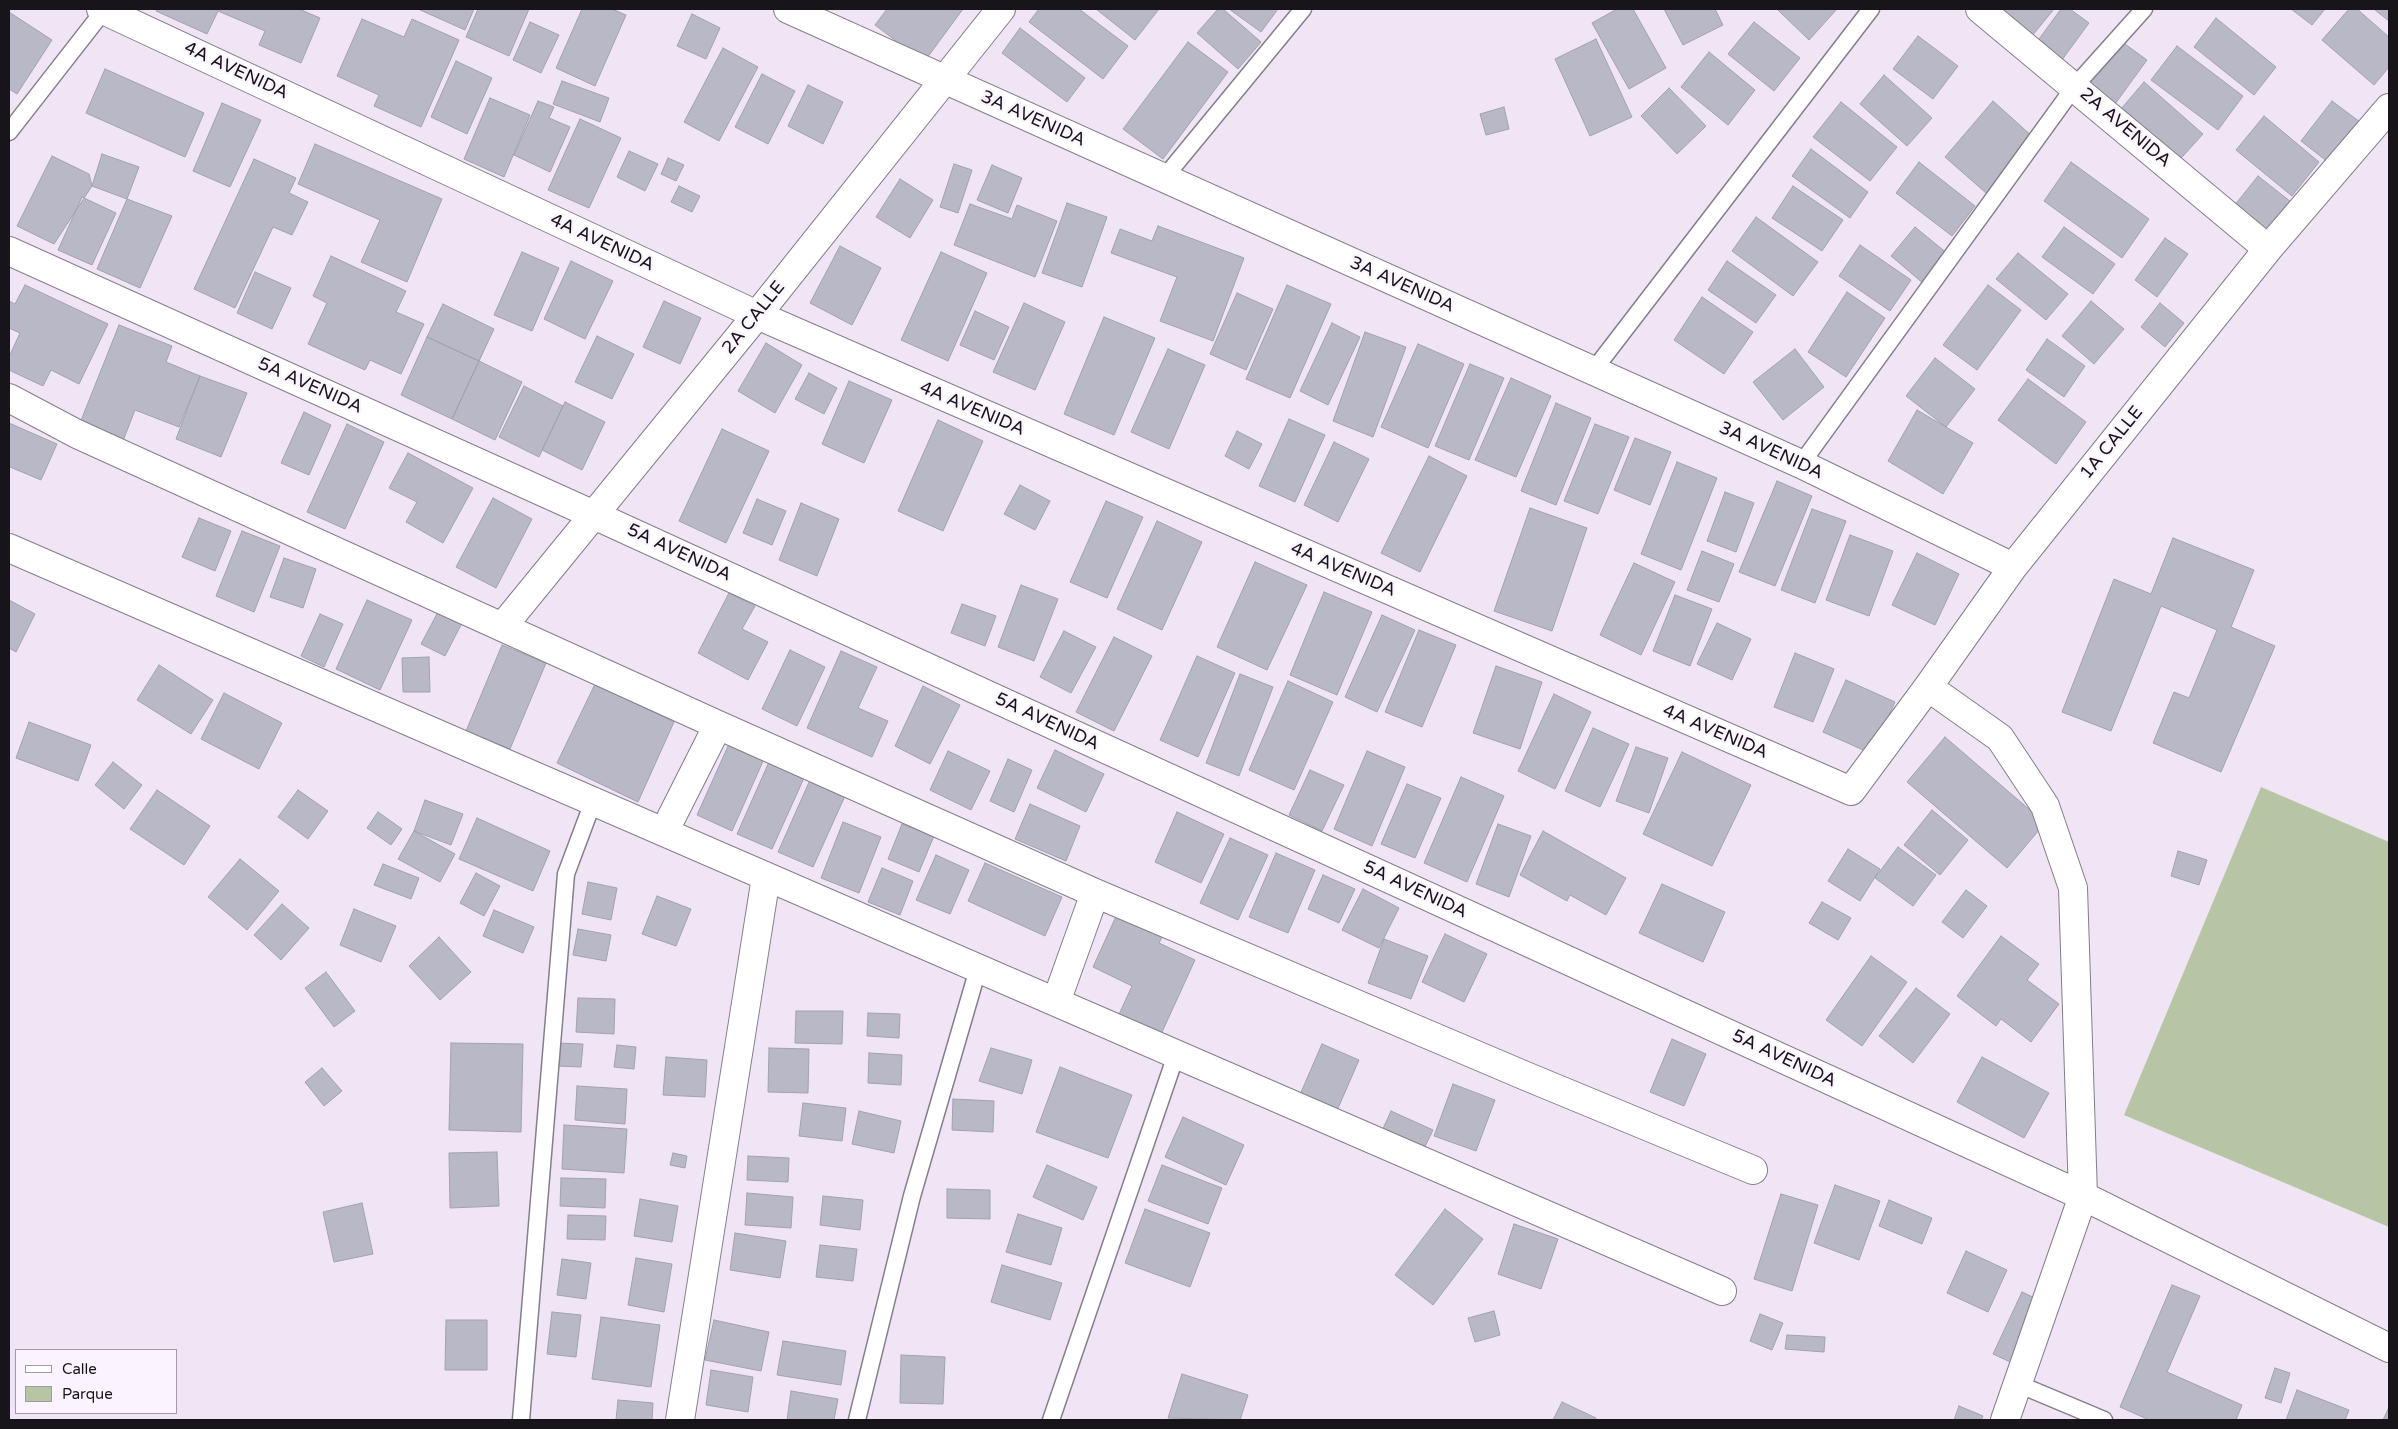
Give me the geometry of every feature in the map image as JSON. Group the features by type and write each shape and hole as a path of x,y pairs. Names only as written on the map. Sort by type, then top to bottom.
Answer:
{"street":[{"name":"4A AVENIDA","path":"104,9 757,315 1850,791"},
{"name":"3A AVENIDA","path":"788,9 1801,464 2012,567"},
{"name":"2A CALLE","path":"504,626 757,315 944,78 1001,9"},
{"name":"2A AVENIDA","path":"1980,9 2075,86 2268,249"},
{"name":"1A CALLE","path":"1850,791 1928,686 2012,567 2268,249 2389,108"},
{"name":"5A AVENIDA","path":"9,251 594,514 2083,1196 2389,1348"},
{"path":"9,398 77,434 504,626 718,725 1095,892 1528,1077 1753,1170"},
{"path":"9,548 1722,1291"},
{"path":"1928,686 2000,738 2045,806 2073,888 2083,1196 2005,1420"},
{"path":"664,832 718,725"},
{"path":"680,1420 766,877"},
{"path":"1056,1002 1095,892"}],"lane":[{"path":"9,132 104,9"},
{"path":"1164,178 1303,9"},
{"path":"1593,371 1871,9"},
{"path":"1801,464 2075,86 2144,9"},
{"path":"521,1420 566,874 593,802"},
{"path":"857,1420 912,1196 978,969"},
{"path":"1051,1420 1176,1054"},
{"path":"2018,1384 2104,1420"}],"green space":[{"path":"2261,787 2389,842 2389,1227 2124,1115"}],"building":[{"path":"157,9 299,9 320,18 301,63 259,45 265,31 218,11 207,34 156,11"},
{"path":"418,9 474,9 465,30"},
{"path":"478,9 529,9 509,56 466,37"},
{"path":"582,9 612,9 626,15 595,86 556,68"},
{"path":"887,9 963,9 924,62 875,25"},
{"path":"1039,9 1079,9 1128,46 1103,79 1029,22"},
{"path":"1096,9 1159,9 1135,40"},
{"path":"1218,9 1223,9 1261,42 1238,69 1197,33"},
{"path":"1229,9 1278,9 1261,32"},
{"path":"1617,9 1633,9 1666,68 1629,89 1592,23"},
{"path":"1664,9 1715,9 1723,25 1683,45"},
{"path":"1779,9 1837,9 1809,40"},
{"path":"1990,9 2054,9 2023,47"},
{"path":"2061,9 2070,9 2089,23 2056,68 2031,50"},
{"path":"2291,9 2325,9 2312,25"},
{"path":"2349,9 2357,9 2389,37 2389,67 2374,85 2322,40"},
{"path":"2389,9 2389,21 2375,10"},
{"path":"9,12 52,40 17,94 9,89"},
{"path":"692,14 720,28 706,59 677,46"},
{"path":"2216,18 2276,67 2254,95 2194,47"},
{"path":"362,19 404,37 412,19 459,40 421,127 374,106 379,95 337,76"},
{"path":"530,22 559,35 541,73 513,60"},
{"path":"1754,22 1800,58 1774,91 1728,54"},
{"path":"1020,28 1085,78 1067,102 1002,53"},
{"path":"1918,36 1958,66 1933,99 1893,69"},
{"path":"1596,39 1632,117 1590,136 1555,59"},
{"path":"2118,39 2147,60 2107,115 2077,94"},
{"path":"1188,42 1228,72 1163,159 1123,129"},
{"path":"2177,46 2243,96 2218,130 2151,80"},
{"path":"723,48 758,67 719,141 684,122"},
{"path":"1709,52 1755,90 1728,125 1681,87"},
{"path":"456,61 492,78 467,134 431,117"},
{"path":"105,69 204,113 185,157 86,113"},
{"path":"762,74 795,91 768,144 735,127"},
{"path":"1884,75 1932,118 1907,146 1860,104"},
{"path":"562,81 609,98 600,122 553,104"},
{"path":"2144,82 2203,134 2173,167 2115,116"},
{"path":"808,85 843,102 823,144 788,126"},
{"path":"1669,88 1706,126 1677,154 1641,116"},
{"path":"490,98 530,115 504,177 464,159"},
{"path":"538,101 554,107 549,118 570,127 550,172 514,155"},
{"path":"1993,101 2033,137 1986,193 1945,157"},
{"path":"2332,101 2360,122 2328,162 2301,141"},
{"path":"1841,102 1897,147 1870,181 1813,137"},
{"path":"222,103 261,120 230,187 193,171"},
{"path":"1504,107 1509,129 1486,135 1480,114"},
{"path":"2264,116 2319,162 2292,196 2236,150"},
{"path":"580,119 621,138 589,208 548,190"},
{"path":"315,144 442,199 407,282 361,262 380,220 298,184"},
{"path":"1811,149 1868,192 1850,218 1792,176"},
{"path":"629,151 658,164 645,191 617,177"},
{"path":"102,154 139,167 127,199 92,186"},
{"path":"52,156 89,174 92,186 54,244 17,226"},
{"path":"668,158 684,165 676,181 661,174"},
{"path":"254,159 296,178 289,193 308,202 292,235 273,227 235,308 194,289"},
{"path":"1919,162 1975,206 1952,236 1896,193"},
{"path":"2071,162 2149,219 2122,258 2044,201"},
{"path":"954,164 972,170 958,213 940,207"},
{"path":"992,165 1022,178 1008,213 977,200"},
{"path":"2258,176 2291,202 2266,233 2234,206"},
{"path":"900,179 933,200 910,238 876,217"},
{"path":"679,186 700,196 692,212 671,202"},
{"path":"1793,186 1843,220 1822,251 1772,218"},
{"path":"82,197 116,213 92,265 58,250"},
{"path":"127,199 172,216 140,288 97,269"},
{"path":"1067,203 1107,217 1082,287 1042,273"},
{"path":"970,204 1012,219 1017,205 1057,221 1035,277 954,245"},
{"path":"1756,217 1818,262 1793,296 1732,251"},
{"path":"1158,226 1244,258 1213,341 1160,321 1177,277 1111,253 1120,229 1152,241"},
{"path":"1915,227 1948,254 1924,284 1891,256"},
{"path":"2064,227 2115,264 2093,294 2042,257"},
{"path":"2165,238 2188,254 2157,297 2135,280"},
{"path":"1860,245 1911,280 1890,311 1839,276"},
{"path":"840,246 881,268 852,325 810,303"},
{"path":"522,252 559,268 532,331 494,315"},
{"path":"941,252 987,273 948,361 901,340"},
{"path":"2018,253 2068,294 2046,320 1996,279"},
{"path":"331,256 406,291 396,312 424,324 401,374 370,360 365,370 308,344 327,303 313,296"},
{"path":"571,261 613,281 585,339 544,319"},
{"path":"1727,261 1776,295 1756,323 1708,290"},
{"path":"255,272 291,288 272,329 237,313"},
{"path":"25,285 108,324 79,384 51,370 43,386 9,370 9,357 20,333 9,328 9,301 15,304"},
{"path":"1287,285 1331,304 1290,398 1246,379"},
{"path":"1988,285 2021,310 1977,370 1943,345"},
{"path":"1847,292 1885,318 1846,377 1808,352"},
{"path":"1237,293 1273,309 1246,370 1210,354"},
{"path":"1702,297 1753,332 1724,374 1674,340"},
{"path":"664,301 701,318 680,364 643,347"},
{"path":"2091,301 2124,329 2094,364 2062,336"},
{"path":"1024,303 1065,322 1035,390 993,372"},
{"path":"2160,303 2184,323 2165,347 2141,327"},
{"path":"443,304 494,329 479,361 427,337"},
{"path":"975,311 1009,327 994,360 960,345"},
{"path":"1104,317 1155,338 1114,435 1064,414"},
{"path":"1332,323 1360,337 1328,405 1300,391"},
{"path":"119,325 172,346 166,362 200,376 179,427 135,410 121,446 78,428"},
{"path":"1365,332 1406,347 1373,437 1333,421"},
{"path":"597,336 634,354 612,399 575,382"},
{"path":"427,337 479,361 452,419 401,395"},
{"path":"2047,339 2085,366 2064,397 2026,370"},
{"path":"766,343 802,365 775,413 738,391"},
{"path":"1418,344 1464,364 1428,448 1381,427"},
{"path":"1168,349 1205,365 1169,449 1131,432"},
{"path":"1795,349 1824,387 1783,420 1753,382"},
{"path":"1935,358 1975,389 1946,427 1906,396"},
{"path":"479,361 522,382 495,440 452,419"},
{"path":"1470,364 1504,378 1469,460 1435,446"},
{"path":"809,373 837,388 824,414 795,399"},
{"path":"200,376 247,393 221,457 176,439"},
{"path":"1511,378 1551,396 1516,477 1475,460"},
{"path":"2028,379 2086,422 2056,464 1998,420"},
{"path":"849,381 892,400 864,463 822,444"},
{"path":"524,386 563,406 539,457 499,437"},
{"path":"565,402 605,422 582,470 542,450"},
{"path":"1556,403 1591,418 1556,505 1521,491"},
{"path":"1917,410 1973,443 1943,494 1888,461"},
{"path":"304,412 331,425 309,475 281,463"},
{"path":"1289,419 1325,435 1295,502 1259,486"},
{"path":"938,420 983,441 943,531 898,511"},
{"path":"9,423 57,444 41,480 10,467 9,469"},
{"path":"347,424 384,442 345,529 307,512"},
{"path":"1595,424 1629,437 1598,514 1564,501"},
{"path":"722,429 769,451 726,543 679,521"},
{"path":"1237,431 1262,444 1249,469 1225,456"},
{"path":"1635,438 1671,452 1650,505 1614,490"},
{"path":"1334,442 1369,459 1338,522 1304,505"},
{"path":"408,453 473,488 443,543 406,522 417,502 389,488"},
{"path":"1429,456 1467,476 1420,572 1381,553"},
{"path":"1677,462 1717,478 1681,570 1641,554"},
{"path":"1777,481 1812,496 1775,586 1739,572"},
{"path":"1020,485 1050,501 1035,530 1004,514"},
{"path":"1725,492 1754,503 1736,552 1707,541"},
{"path":"493,498 532,519 496,588 456,567"},
{"path":"757,499 786,511 772,545 743,533"},
{"path":"1106,501 1143,517 1107,598 1070,582"},
{"path":"801,503 839,519 817,576 779,560"},
{"path":"1530,508 1587,528 1552,631 1494,611"},
{"path":"1812,509 1846,521 1815,603 1781,590"},
{"path":"199,518 231,531 215,571 182,557"},
{"path":"1157,521 1202,542 1162,630 1117,609"},
{"path":"242,531 280,546 254,612 216,596"},
{"path":"1850,535 1893,551 1869,616 1826,600"},
{"path":"2173,538 2254,570 2231,627 2275,646 2221,772 2153,743 2174,692 2189,698 2217,630 2161,606 2111,731 2062,712 2114,579 2151,594"},
{"path":"1702,551 1734,564 1719,602 1687,590"},
{"path":"1917,553 1959,574 1935,625 1892,605"},
{"path":"284,558 316,569 303,608 270,597"},
{"path":"1255,562 1307,585 1267,670 1217,647"},
{"path":"1634,563 1675,582 1641,655 1600,635"},
{"path":"1021,585 1058,599 1034,661 998,647"},
{"path":"1324,592 1372,612 1337,695 1290,675"},
{"path":"729,593 755,606 742,629 768,642 748,680 698,653"},
{"path":"1675,595 1712,609 1690,666 1653,651"},
{"path":"9,600 35,614 16,652 9,648"},
{"path":"367,600 412,620 380,690 336,669"},
{"path":"962,604 996,616 985,646 951,633"},
{"path":"439,610 462,623 445,656 421,644"},
{"path":"320,614 343,624 324,667 301,656"},
{"path":"1382,615 1415,630 1377,712 1345,697"},
{"path":"1717,623 1751,639 1732,680 1697,664"},
{"path":"1419,630 1456,645 1422,727 1385,712"},
{"path":"1064,631 1096,647 1071,693 1040,677"},
{"path":"1114,637 1152,656 1114,731 1076,712"},
{"path":"502,645 546,663 510,749 466,731"},
{"path":"790,650 825,667 797,726 762,709"},
{"path":"841,651 877,667 858,708 888,721 872,757 807,728"},
{"path":"1795,653 1834,669 1813,722 1774,707"},
{"path":"1197,656 1235,673 1198,757 1160,740"},
{"path":"429,657 430,692 403,692 402,658"},
{"path":"159,665 213,700 191,734 137,700"},
{"path":"1496,666 1542,682 1520,749 1473,733"},
{"path":"1240,674 1273,687 1239,776 1206,763"},
{"path":"1846,680 1895,702 1872,754 1823,732"},
{"path":"1288,681 1333,702 1294,790 1249,770"},
{"path":"595,684 674,722 638,802 557,763"},
{"path":"923,686 960,705 930,764 895,746"},
{"path":"224,693 282,723 259,769 201,739"},
{"path":"1554,694 1591,712 1555,789 1518,771"},
{"path":"29,722 91,745 78,781 16,758"},
{"path":"1593,728 1629,744 1600,807 1565,791"},
{"path":"1945,737 2045,823 2007,868 1907,782"},
{"path":"729,744 764,759 732,831 697,815"},
{"path":"1636,747 1668,758 1649,813 1616,801"},
{"path":"1055,750 1104,774 1086,812 1037,788"},
{"path":"948,751 990,771 971,810 930,790"},
{"path":"1367,751 1405,767 1372,846 1334,829"},
{"path":"1682,752 1751,785 1712,866 1643,834"},
{"path":"1008,759 1032,770 1014,812 990,801"},
{"path":"113,762 142,785 124,809 95,785"},
{"path":"769,762 804,778 772,849 737,834"},
{"path":"1310,770 1344,785 1322,831 1289,815"},
{"path":"1461,777 1504,796 1467,882 1424,863"},
{"path":"810,780 845,796 813,867 778,852"},
{"path":"1407,784 1441,798 1415,858 1381,844"},
{"path":"157,790 210,826 184,865 130,829"},
{"path":"298,790 328,811 308,839 278,817"},
{"path":"425,800 463,814 451,845 414,831"},
{"path":"1030,804 1080,826 1066,861 1015,839"},
{"path":"1932,810 1968,840 1940,875 1904,845"},
{"path":"378,812 402,829 391,845 367,828"},
{"path":"1177,812 1224,834 1201,883 1155,862"},
{"path":"477,818 550,851 533,891 459,859"},
{"path":"843,822 881,837 859,893 821,878"},
{"path":"902,824 934,836 919,872 888,859"},
{"path":"1498,824 1531,836 1509,897 1476,884"},
{"path":"414,831 455,854 440,882 398,859"},
{"path":"1543,831 1626,878 1606,915 1570,895 1567,901 1520,875"},
{"path":"1230,838 1268,855 1238,920 1200,903"},
{"path":"1898,847 1936,875 1913,906 1875,878"},
{"path":"1848,849 1880,869 1860,901 1828,881"},
{"path":"2178,851 2207,860 2199,885 2171,876"},
{"path":"1276,853 1315,870 1288,933 1249,917"},
{"path":"936,855 969,870 950,914 916,900"},
{"path":"240,859 279,891 247,930 208,897"},
{"path":"985,863 1062,897 1045,936 968,901"},
{"path":"383,864 419,878 411,899 374,885"},
{"path":"882,868 913,881 900,915 868,902"},
{"path":"476,873 500,886 484,916 460,903"},
{"path":"1323,875 1355,889 1339,923 1308,909"},
{"path":"588,882 617,888 611,920 582,914"},
{"path":"1662,884 1725,912 1703,962 1639,933"},
{"path":"1363,889 1399,908 1379,948 1342,930"},
{"path":"1966,890 1987,906 1963,938 1942,922"},
{"path":"657,896 691,909 676,946 642,934"},
{"path":"1822,902 1851,918 1838,940 1809,923"},
{"path":"282,904 309,928 281,960 254,935"},
{"path":"354,909 396,926 381,962 340,945"},
{"path":"494,910 534,927 523,953 483,936"},
{"path":"1118,912 1164,933 1159,943 1195,960 1157,1043 1115,1023 1132,986 1093,967"},
{"path":"578,929 611,935 606,961 573,955"},
{"path":"1445,934 1487,954 1464,1002 1422,982"},
{"path":"2001,936 2039,964 2027,980 2059,1004 2031,1042 2001,1019 1996,1026 1957,996"},
{"path":"439,937 471,972 440,1000 409,966"},
{"path":"1384,939 1428,956 1411,999 1368,983"},
{"path":"1871,956 1907,982 1862,1046 1826,1020"},
{"path":"326,972 355,1011 334,1027 305,988"},
{"path":"1916,988 1950,1014 1913,1063 1879,1036"},
{"path":"578,998 615,999 614,1034 576,1032"},
{"path":"796,1011 843,1011 842,1044 795,1043"},
{"path":"868,1013 900,1014 899,1038 867,1036"},
{"path":"1672,1039 1706,1054 1684,1106 1650,1092"},
{"path":"451,1043 523,1044 521,1132 449,1130"},
{"path":"557,1043 583,1044 581,1067 557,1066"},
{"path":"1322,1044 1359,1060 1332,1122 1295,1106"},
{"path":"617,1045 636,1047 634,1069 614,1067"},
{"path":"769,1048 809,1049 808,1093 768,1092"},
{"path":"991,1048 1032,1060 1022,1094 979,1081"},
{"path":"869,1053 902,1055 901,1085 868,1083"},
{"path":"666,1057 707,1060 705,1097 663,1095"},
{"path":"1982,1057 2049,1093 2024,1138 1957,1102"},
{"path":"1060,1067 1132,1095 1108,1158 1036,1132"},
{"path":"322,1068 342,1091 324,1106 305,1082"},
{"path":"1453,1084 1495,1100 1476,1151 1434,1136"},
{"path":"577,1086 627,1089 625,1124 575,1120"},
{"path":"953,1099 994,1101 993,1132 952,1130"},
{"path":"803,1103 846,1108 842,1141 799,1136"},
{"path":"859,1111 901,1121 894,1153 852,1144"},
{"path":"1391,1111 1433,1130 1417,1163 1376,1144"},
{"path":"1183,1117 1244,1145 1226,1185 1165,1157"},
{"path":"564,1125 627,1129 624,1173 562,1169"},
{"path":"497,1152 499,1206 450,1208 449,1153"},
{"path":"673,1153 687,1156 685,1168 670,1165"},
{"path":"748,1156 789,1158 788,1182 747,1180"},
{"path":"1047,1165 1097,1187 1083,1220 1033,1197"},
{"path":"1162,1165 1222,1188 1208,1224 1148,1201"},
{"path":"561,1178 606,1179 605,1208 560,1206"},
{"path":"1835,1185 1880,1201 1859,1260 1814,1243"},
{"path":"947,1189 990,1190 990,1219 947,1218"},
{"path":"747,1193 793,1197 791,1228 745,1225"},
{"path":"1781,1194 1818,1205 1792,1291 1754,1279"},
{"path":"823,1196 863,1200 860,1230 820,1225"},
{"path":"640,1199 678,1206 672,1242 634,1236"},
{"path":"1889,1200 1932,1218 1922,1244 1879,1226"},
{"path":"362,1203 373,1254 334,1262 323,1212"},
{"path":"1145,1209 1210,1233 1190,1287 1125,1263"},
{"path":"1445,1209 1483,1239 1433,1305 1395,1275"},
{"path":"1018,1214 1062,1228 1051,1265 1006,1252"},
{"path":"568,1215 606,1216 605,1240 567,1239"},
{"path":"1514,1224 1558,1239 1541,1289 1498,1274"},
{"path":"735,1233 786,1241 780,1278 730,1270"},
{"path":"820,1245 857,1249 853,1281 816,1277"},
{"path":"1966,1251 2007,1270 1988,1312 1947,1293"},
{"path":"636,1258 672,1264 664,1312 628,1305"},
{"path":"562,1259 591,1263 586,1299 557,1295"},
{"path":"1002,1265 1062,1283 1050,1320 991,1302"},
{"path":"2172,1285 2200,1296 2167,1372 2242,1405 2236,1420 2146,1420 2120,1407"},
{"path":"2022,1292 2050,1305 2021,1367 1993,1354"},
{"path":"1494,1311 1500,1335 1475,1342 1468,1318"},
{"path":"552,1312 581,1315 576,1357 547,1354"},
{"path":"1760,1314 1783,1323 1772,1350 1750,1341"},
{"path":"601,1317 660,1325 651,1387 592,1379"},
{"path":"446,1320 487,1320 487,1370 445,1370"},
{"path":"714,1320 769,1332 761,1371 705,1360"},
{"path":"1787,1335 1825,1337 1824,1352 1785,1349"},
{"path":"783,1341 846,1351 841,1385 777,1375"},
{"path":"901,1355 945,1357 943,1404 900,1403"},
{"path":"2275,1368 2290,1373 2281,1403 2265,1398"},
{"path":"711,1370 753,1377 748,1412 706,1405"},
{"path":"1182,1374 1248,1395 1240,1420 1168,1418"},
{"path":"2297,1390 2349,1410 2345,1420 2286,1420"},
{"path":"791,1391 838,1399 834,1420 787,1420"},
{"path":"618,1400 653,1403 652,1420 616,1420"},
{"path":"1562,1402 1596,1418 1595,1420 1553,1420"},
{"path":"1959,1406 1983,1416 1981,1420 1954,1420"},
{"path":"2389,1407 2389,1420 2383,1420"}]}
